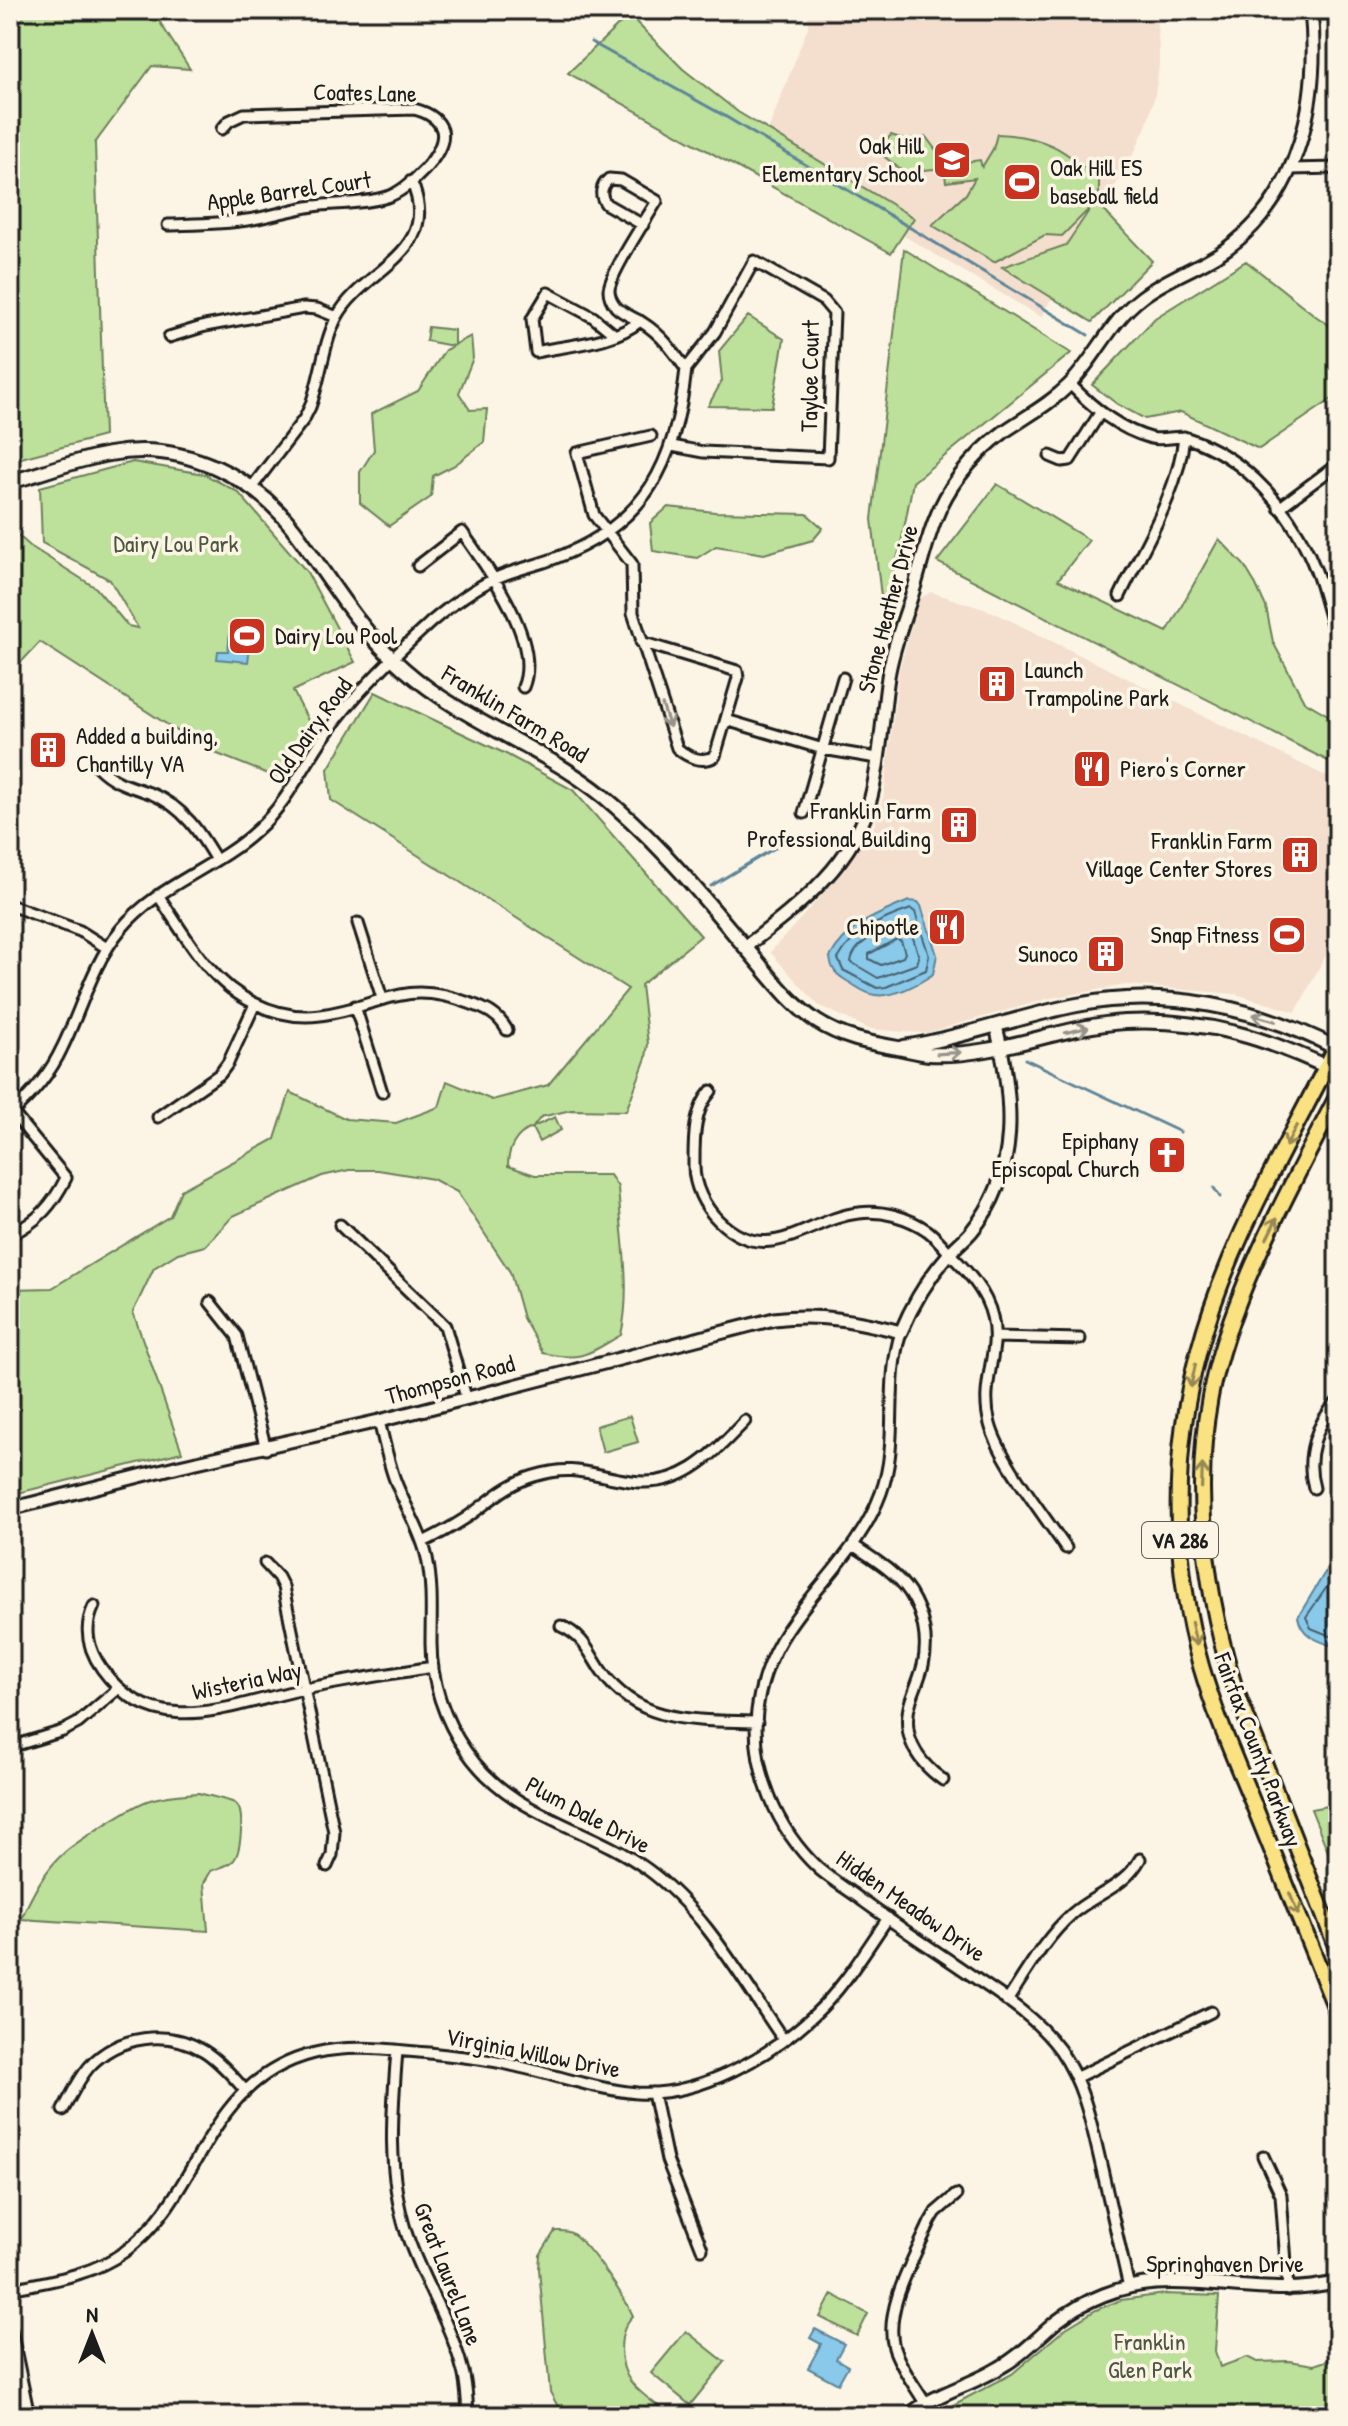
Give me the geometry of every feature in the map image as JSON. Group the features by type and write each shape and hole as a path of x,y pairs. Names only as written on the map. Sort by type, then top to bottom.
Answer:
{"highway":[{"name":"Fairfax County Parkway","path":"1337,1047 1332,1069 1236,1246 1209,1316 1184,1425 1179,1494 1186,1599 1201,1665 1338,2014"},
{"name":"Fairfax County Parkway","path":"1338,1095 1268,1237 1230,1325 1210,1397 1202,1487 1209,1584 1224,1654 1239,1700 1338,1951"}],"main road":[{"name":"Franklin Farm Road","path":"10,482 89,458 142,451 197,460 218,467 252,487 282,514 360,622 394,659 466,715 550,759 597,790 647,836 793,1003 813,1019 848,1037 933,1054 1001,1046 1121,1022 1177,1022 1263,1039 1332,1069"},
{"name":"Franklin Farm Road","path":"897,1048 1086,1003 1131,998 1160,999 1249,1014 1282,1023 1337,1047"}],"street":[{"name":"Stone Heather Drive","path":"745,947 821,883 847,851 867,811 888,676 926,543 944,500 956,481 987,445 1070,384 1109,330 1131,306 1159,285 1207,261 1243,236 1271,205 1290,169 1303,132 1311,92 1314,47 1311,10"},
{"name":"Coates Lane","path":"222,129 229,121 244,114 421,111 429,114 441,129 441,147 411,181"},
{"path":"1290,169 1338,168"},
{"path":"643,225 602,199 602,189 609,179 621,180 657,201 613,278 609,289 614,305 667,342 686,369"},
{"path":"252,487 310,407 337,317 356,292 393,263 411,239 419,203 411,181"},
{"name":"Apple Barrel Court","path":"168,225 224,223 388,197 411,181"},
{"name":"Tayloe Court","path":"672,446 703,452 828,458 834,313 824,301 754,261 715,332 686,369"},
{"path":"615,335 593,317 548,293 532,319 536,352 615,335 640,321"},
{"path":"169,337 205,326 304,308 317,309 337,317"},
{"name":"Old Dairy Road","path":"11,1113 51,1069 107,948 129,920 158,895 250,837 272,815 338,719 394,659 443,612 495,578 574,551 606,532 626,515 654,483 672,446 686,369"},
{"path":"1070,384 1100,413 1151,438 1184,437 1248,471 1279,508 1311,558 1338,641"},
{"path":"1050,456 1062,461 1070,460 1100,413"},
{"path":"641,642 737,671 738,678 715,756 703,760 677,748 641,642 633,613 632,564 606,532 589,504 577,453 651,436"},
{"path":"1120,596 1175,484 1184,437"},
{"path":"1279,508 1338,464"},
{"path":"418,566 462,532 495,578 508,603 526,651 527,678 523,687"},
{"path":"804,813 843,678"},
{"path":"726,720 823,749 877,758"},
{"path":"98,767 116,782 156,795 178,809 199,831 216,860"},
{"path":"158,895 210,970 255,1004 300,1015 334,1012 414,992 452,996 487,1009 507,1030"},
{"path":"10,905 80,931 107,948"},
{"path":"358,923 382,998"},
{"path":"158,1117 220,1074 255,1004"},
{"path":"355,1006 382,1092"},
{"name":"Hidden Meadow Drive","path":"996,1026 1011,1117 1005,1163 990,1203 916,1298 901,1332 892,1379 893,1427 888,1471 874,1508 853,1545 780,1639 764,1677 757,1722 761,1770 782,1824 820,1869 1032,2019 1047,2034 1077,2077 1090,2118 1129,2287"},
{"path":"711,1091 696,1119 694,1168 700,1195 726,1227 742,1236 769,1241 797,1236 839,1216 887,1214 925,1229 984,1292 995,1337 986,1396 990,1425 1002,1451 1066,1548"},
{"path":"10,1235 40,1218 56,1199 66,1178 11,1113"},
{"path":"340,1225 445,1326 466,1397"},
{"path":"210,1302 237,1336 266,1449"},
{"name":"Thompson Road","path":"10,1509 192,1463 266,1449 379,1421 774,1319 836,1317 901,1332"},
{"path":"995,1337 1080,1339"},
{"path":"1314,1488 1309,1465 1311,1453 1320,1426 1338,1401"},
{"name":"Plum Dale Drive","path":"379,1421 395,1481 423,1542 431,1583 433,1667 447,1719 468,1754 486,1776 516,1801 626,1855 671,1889 701,1921 783,2039"},
{"path":"423,1542 467,1517 503,1489 534,1476 585,1470 647,1482 682,1475 709,1458 745,1421"},
{"path":"853,1545 899,1579 917,1605 925,1633 925,1648 920,1677 910,1701 907,1727 915,1754 943,1780"},
{"path":"265,1563 283,1587 305,1689 334,1832 332,1855 327,1866"},
{"name":"Wisteria Way","path":"94,1606 87,1624 90,1647 99,1664 119,1688 149,1707 189,1714 305,1689 433,1667"},
{"path":"561,1626 581,1637 611,1684 637,1705 685,1720 757,1722"},
{"path":"10,1747 75,1725 119,1688"},
{"path":"1007,2001 1062,1925 1082,1906 1129,1876 1140,1859"},
{"name":"Virginia Willow Drive","path":"10,2289 89,2271 121,2255 136,2243 167,2209 216,2125 245,2090 279,2067 316,2053 358,2048 492,2061 636,2093 699,2086 747,2062 814,2015 830,1998 888,1918"},
{"path":"1077,2077 1211,2012"},
{"path":"63,2110 92,2064 113,2049 146,2038 175,2039 205,2051 245,2090"},
{"name":"Great Laurel Lane","path":"397,2051 392,2149 401,2215 458,2355 466,2388 468,2416"},
{"path":"653,2093 667,2160 702,2249"},
{"path":"1263,2156 1276,2181 1283,2206 1288,2290"},
{"path":"925,2403 898,2356 892,2338 892,2317 930,2222 936,2212 956,2195"},
{"name":"Springhaven Drive","path":"908,2416 925,2403 996,2371 1082,2305 1129,2287 1157,2282 1288,2290 1338,2282"},
{"path":"10,2330 28,2416"}],"shaded area":[{"name":"Oak Hill Elementary School","path":"808,10 1155,10 1159,66 1147,124 1041,317 760,151 809,24"},
{"path":"931,592 993,612 1338,782 1338,932 1296,1012 1235,994 1126,985 1051,998 926,1033 869,1029 818,1005 770,952 839,876 862,840 870,838 884,795 899,670 919,599"}],"green space":[{"path":"10,10 152,10 190,69 152,66 95,143 104,436 10,461"},
{"path":"629,15 683,69 738,112 914,218 891,253 568,73"},
{"path":"997,134 1041,141 1075,160 1099,181 1099,198 1096,202 1152,261 1092,322 1002,267 1066,245 1092,206 1062,236 1045,235 994,262 932,225 966,194 975,178 946,182 944,168 904,172 877,151 891,135 906,140 926,137 938,153 943,167 980,160 982,167 993,149"},
{"path":"904,249 1071,353 913,482 883,614 872,519"},
{"path":"1246,261 1338,331 1338,395 1259,449 1181,412 1145,419 1117,404 1092,385 1155,318"},
{"path":"748,316 784,339 772,407 708,406 722,381 719,351"},
{"path":"428,327 454,330 454,345 471,336 473,358 459,393 470,410 487,409 484,442 455,465 433,476 431,497 389,526 360,503 360,472 374,450 371,414 418,391 445,350 453,346 426,341"},
{"name":"Dairy Lou Park","path":"133,462 204,474 238,492 307,572 355,662 293,691 312,728 278,778 205,749 40,642 10,674 10,528 30,546 96,588 128,626 138,628 110,580 42,543 40,487"},
{"path":"997,484 1089,540 1058,580 1167,632 1219,539 1244,565 1256,585 1266,607 1273,642 1304,701 1338,721 1338,766 937,562"},
{"path":"668,507 715,512 807,514 823,528 813,540 764,554 716,546 697,558 653,551 650,523"},
{"path":"375,692 506,754 573,790 701,936 641,985 648,1044 646,1058 626,1111 571,1110 541,1117 533,1127 555,1117 561,1130 539,1142 532,1128 517,1138 509,1154 508,1166 535,1175 610,1175 618,1187 626,1280 621,1335 576,1356 543,1353 523,1318 510,1272 457,1192 433,1179 378,1170 349,1170 322,1176 233,1216 205,1246 178,1253 154,1268 133,1312 182,1452 10,1495 10,1289 52,1288 170,1216 181,1190 275,1139 290,1092 346,1119 396,1123 439,1107 447,1081 492,1100 548,1085 628,989 331,800 328,769"},
{"path":"630,1416 638,1442 603,1452 596,1426"},
{"path":"199,1793 236,1804 241,1822 239,1848 234,1860 211,1871 204,1883 208,1931 21,1919 45,1874 72,1847 143,1803 156,1798"},
{"path":"1338,1804 1338,1877 1311,1809"},
{"path":"555,2231 568,2232 580,2240 623,2297 633,2316 624,2330 621,2348 627,2375 640,2391 670,2416 563,2416 550,2392 539,2269 540,2255"},
{"path":"832,2294 868,2314 857,2336 820,2317"},
{"name":"Franklin Glen Park","path":"1165,2294 1219,2296 1215,2351 1220,2367 1247,2357 1257,2362 1289,2361 1314,2365 1338,2357 1338,2416 932,2416 1012,2374 1066,2328 1096,2310 1121,2300"},
{"path":"686,2331 725,2362 690,2405 651,2373"}],"water":[{"name":"Dairy Lou Pool","path":"231,623 264,625 262,647 250,646 248,662 217,659 218,651 228,651"},
{"path":"909,901 918,902 921,906 937,955 933,974 906,989 882,995 864,991 837,974 830,957 845,937 874,916"},
{"path":"1338,1561 1338,1648 1308,1634 1298,1617 1324,1574"},
{"path":"815,2329 844,2344 836,2359 848,2366 838,2384 808,2368 821,2344 810,2338"}],"waterway":[{"path":"591,42 723,115 1088,335"},
{"path":"711,886 778,846 802,838 828,841"},
{"path":"1025,1059 1180,1132"},
{"path":"1214,1188 1220,1197"}],"place":[{"name":"Oak Hill Elementary School","path":"952,160"},
{"name":"Oak Hill ES baseball field","path":"1022,182"},
{"name":"Dairy Lou Pool","path":"247,636"},
{"name":"Launch Trampoline Park","path":"997,684"},
{"name":"Added a building, Chantilly VA","path":"48,750"},
{"name":"Piero's Corner","path":"1092,769"},
{"name":"Franklin Farm Professional Building","path":"959,825"},
{"name":"Franklin Farm Village Center Stores","path":"1300,855"},
{"name":"Chipotle","path":"947,927"},
{"name":"Snap Fitness","path":"1287,935"},
{"name":"Sunoco","path":"1106,954"},
{"name":"Epiphany Episcopal Church","path":"1167,1155"}]}
